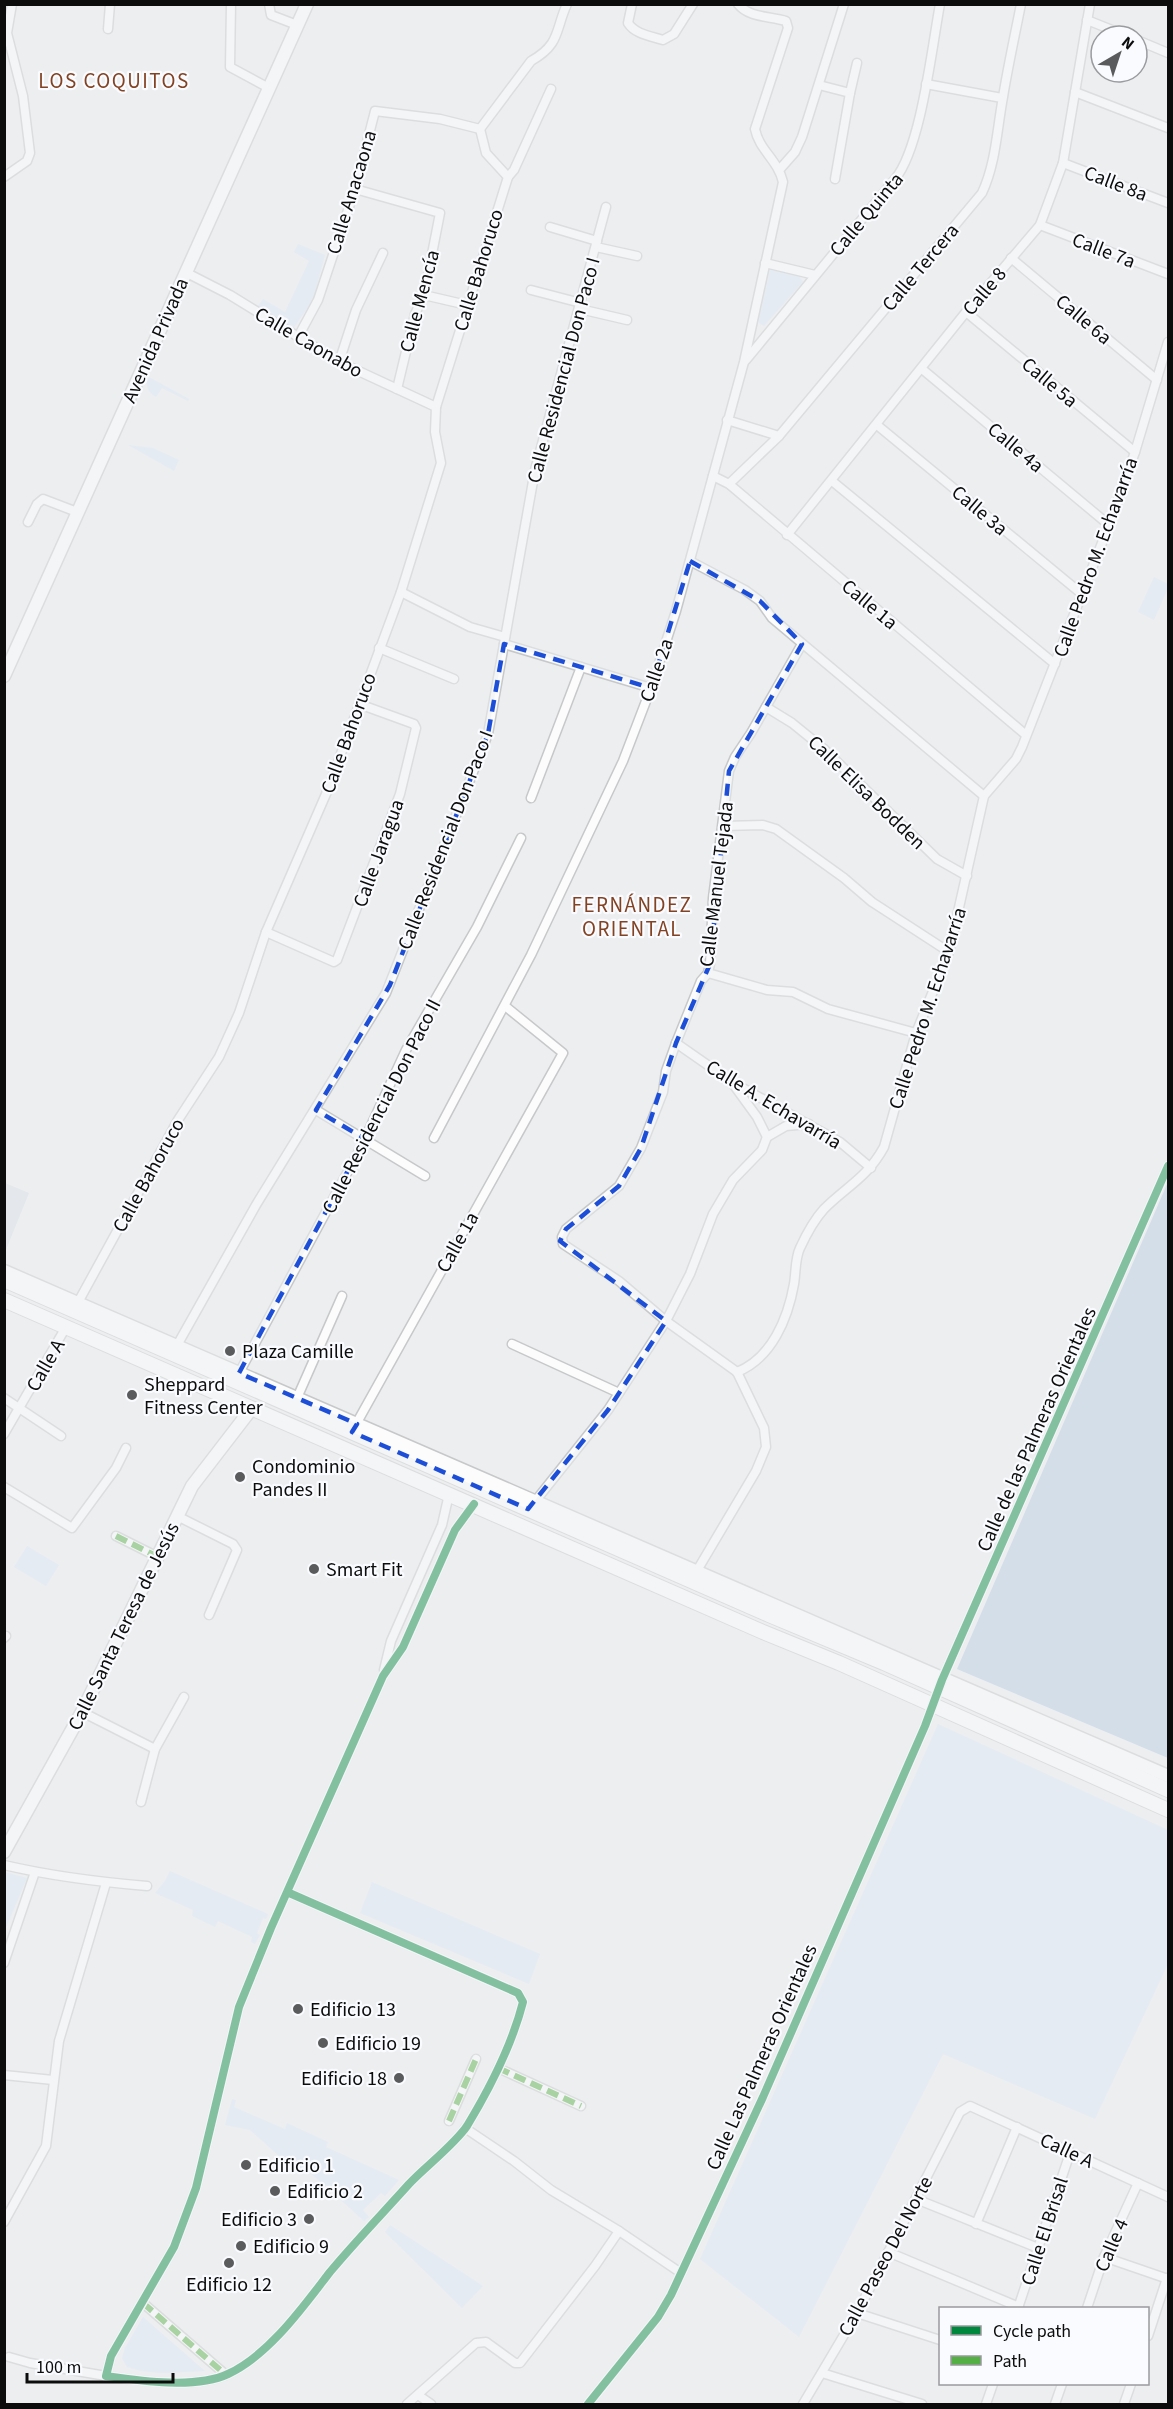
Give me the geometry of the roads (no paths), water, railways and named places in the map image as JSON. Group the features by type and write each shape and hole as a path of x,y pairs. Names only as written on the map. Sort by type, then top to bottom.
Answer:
{"main road":[{"path":"4,1280 175,1349 941,1684 1168,1790"},
{"path":"4,1300 933,1705 1168,1810"}],"street":[{"path":"5,175 27,161 30,153 23,96 7,33 12,4"},
{"path":"108,29 110,4"},
{"path":"231,4 230,67 269,88"},
{"path":"269,4 271,15 297,25"},
{"name":"Avenida Privada","path":"6,669 307,4"},
{"path":"508,177 486,153 480,129 531,61 543,54 553,42 567,4"},
{"path":"632,4 628,23 630,27 634,31 663,40 674,34 693,4"},
{"path":"738,4 742,10 754,15 786,21 788,28 755,129 757,139 780,169 795,152 802,137 844,4"},
{"name":"Calle Quinta","path":"744,362 902,171 910,153 926,84 940,4"},
{"name":"Calle Tercera","path":"729,484 779,436 982,193 989,175 1021,4"},
{"name":"Calle 8","path":"787,535 966,312 1040,225 1063,163 1090,4"},
{"path":"1088,20 1098,24"},
{"path":"1149,45 1168,53"},
{"path":"835,179 857,63"},
{"path":"926,84 1002,98"},
{"path":"819,85 850,93"},
{"name":"Calle Bahoruco","path":"75,1307 178,1120 219,1057 239,1013 266,933 326,794 378,648 401,592 441,463 435,432 436,407 467,305 508,177 514,170 551,89"},
{"path":"1075,92 1168,128"},
{"name":"Calle Anacaona","path":"298,337 318,300 355,189 375,111 440,119 480,129"},
{"name":"Calle 8a","path":"1063,163 1168,203"},
{"name":"Calle 2a","path":"434,1138 505,1006 623,761 651,688 690,561 744,362 782,194 783,182 780,169"},
{"name":"Calle Mencía","path":"355,189 440,213 424,295 415,314 397,389"},
{"name":"Calle Residencial Don Paco I","path":"175,1349 251,1214 390,985 488,734 535,470 556,385 606,207"},
{"name":"Calle 7a","path":"1040,225 1168,274"},
{"path":"550,227 637,256"},
{"path":"339,362 356,310 383,253"},
{"name":"Calle 6a","path":"1011,258 1157,380"},
{"path":"765,263 815,275"},
{"name":"Calle Caonabo","path":"185,272 230,294 339,362 436,407"},
{"path":"531,290 627,320"},
{"path":"424,295 467,305"},
{"name":"Calle 5a","path":"966,312 1134,452"},
{"name":"Calle Pedro M. Echavarría","path":"737,1372 761,1356 783,1324 789,1308 799,1251 810,1230 824,1209 860,1180 871,1168 884,1147 916,1033 949,952 984,796 1016,759 1083,595 1134,452 1168,342"},
{"name":"Calle 4a","path":"922,369 1109,525"},
{"path":"727,420 779,436"},
{"name":"Calle 3a","path":"877,425 1083,595"},
{"name":"Calle 1a","path":"713,476 729,484 1026,735"},
{"path":"832,481 1055,664"},
{"path":"28,522 37,504 44,499 77,512"},
{"path":"690,561 745,590 760,601 771,618 984,796"},
{"path":"401,592 470,627 581,667 651,688"},
{"name":"Calle Manuel Tejada","path":"666,1321 619,1281 563,1244 562,1237 566,1229 619,1186 641,1148 663,1092 666,1071 676,1043 701,981 708,973 713,898 729,771 738,751 802,644"},
{"path":"378,648 454,679"},
{"path":"531,798 581,667"},
{"name":"Calle Jaragua","path":"266,933 334,962 337,960 400,794 416,728 414,724 359,704"},
{"name":"Calle Elisa Bodden","path":"766,707 792,723 824,749 937,859 967,876"},
{"path":"723,826 763,825 776,829 844,878 872,902 949,952"},
{"name":"Calle Residencial Don Paco II","path":"239,1373 364,1138 406,1050 477,927 521,838"},
{"path":"708,973 767,990 793,992 828,1009 916,1033"},
{"name":"Calle 1a","path":"354,1428 563,1053 505,1006"},
{"name":"Calle A. Echavarría","path":"676,1043 732,1082 840,1142 871,1168"},
{"path":"732,1082 757,1117 767,1137"},
{"path":"316,1110 425,1176"},
{"path":"532,1505 588,1436 666,1321 690,1274 712,1214 732,1180 762,1150 767,1137 786,1126 809,1124"},
{"name":"Calle de las Palmeras Orientales","path":"933,1705 1168,1166"},
{"path":"4,1271 75,1307"},
{"path":"297,1398 342,1296"},
{"path":"666,1321 737,1372 764,1428 766,1447 756,1471 693,1576"},
{"name":"Calle A","path":"4,1434 66,1327"},
{"path":"513,1344 619,1393"},
{"path":"175,1349 297,1398 354,1428"},
{"path":"4,1398 61,1436"},
{"name":"Calle Santa Teresa de Jesús","path":"4,1852 82,1712 192,1486 252,1408"},
{"path":"4,1486 72,1528 116,1468 126,1448"},
{"path":"383,1676 391,1641 442,1526 449,1494"},
{"path":"106,2376 111,2356 174,2247 196,2188 239,2007 287,1892 383,1676 403,1647 455,1530 474,1504"},
{"path":"177,1516 233,1544 237,1550 209,1615"},
{"path":"116,1536 158,1557"},
{"path":"391,1641 403,1647"},
{"path":"941,1684 1168,1776"},
{"path":"141,1802 155,1749 184,1697"},
{"name":"Calle Las Palmeras Orientales","path":"588,2404 658,2317 681,2273 768,2086 933,1705"},
{"path":"82,1712 155,1749"},
{"path":"4,1865 106,1883 147,1887"},
{"path":"4,1963 35,1872"},
{"path":"4,2222 46,2146 53,2080 65,2018 106,1883"},
{"path":"9,2357 30,2364 150,2382 192,2382 226,2375 253,2359 292,2319 412,2182 465,2128 498,2068 523,2002 518,1993 287,1892"},
{"path":"449,2121 476,2059"},
{"path":"498,2068 581,2106"},
{"path":"4,2075 53,2080"},
{"name":"Calle A","path":"965,2107 970,2106 1168,2197"},
{"name":"Calle Paseo Del Norte","path":"803,2404 857,2313 960,2112 965,2107"},
{"path":"976,2224 1017,2127"},
{"path":"465,2128 514,2161 551,2190 619,2231 681,2273"},
{"name":"Calle El Brisal","path":"1019,2307 1070,2153"},
{"name":"Calle 4","path":"1087,2307 1104,2258 1138,2183"},
{"path":"916,2199 1038,2248"},
{"path":"407,2404 476,2343 486,2342 515,2363 520,2363 595,2266 619,2231"},
{"path":"888,2252 1017,2307"},
{"path":"1104,2258 1168,2279 1149,2333"},
{"path":"143,2303 226,2375"},
{"path":"857,2313 939,2340"},
{"path":"822,2373 922,2404"},
{"path":"986,2404 993,2385"},
{"path":"1055,2404 1062,2385"},
{"path":"1126,2404 1131,2385"},
{"path":"418,2394 431,2404"}],"place":[{"name":"Plaza Camille","path":"230,1351"},
{"name":"Sheppard Fitness Center","path":"132,1395"},
{"name":"Condominio Pandes II","path":"240,1477"},
{"name":"Smart Fit","path":"314,1569"},
{"name":"Edificio 13","path":"298,2009"},
{"name":"Edificio 19","path":"323,2043"},
{"name":"Edificio 18","path":"399,2078"},
{"name":"Edificio 1","path":"246,2165"},
{"name":"Edificio 2","path":"275,2191"},
{"name":"Edificio 3","path":"309,2219"},
{"name":"Edificio 9","path":"241,2246"},
{"name":"Edificio 12","path":"229,2263"}],"district":[{"name":"LOS COQUITOS","path":"114,81"},
{"name":"FERNÁNDEZ ORIENTAL","path":"632,917"}]}
